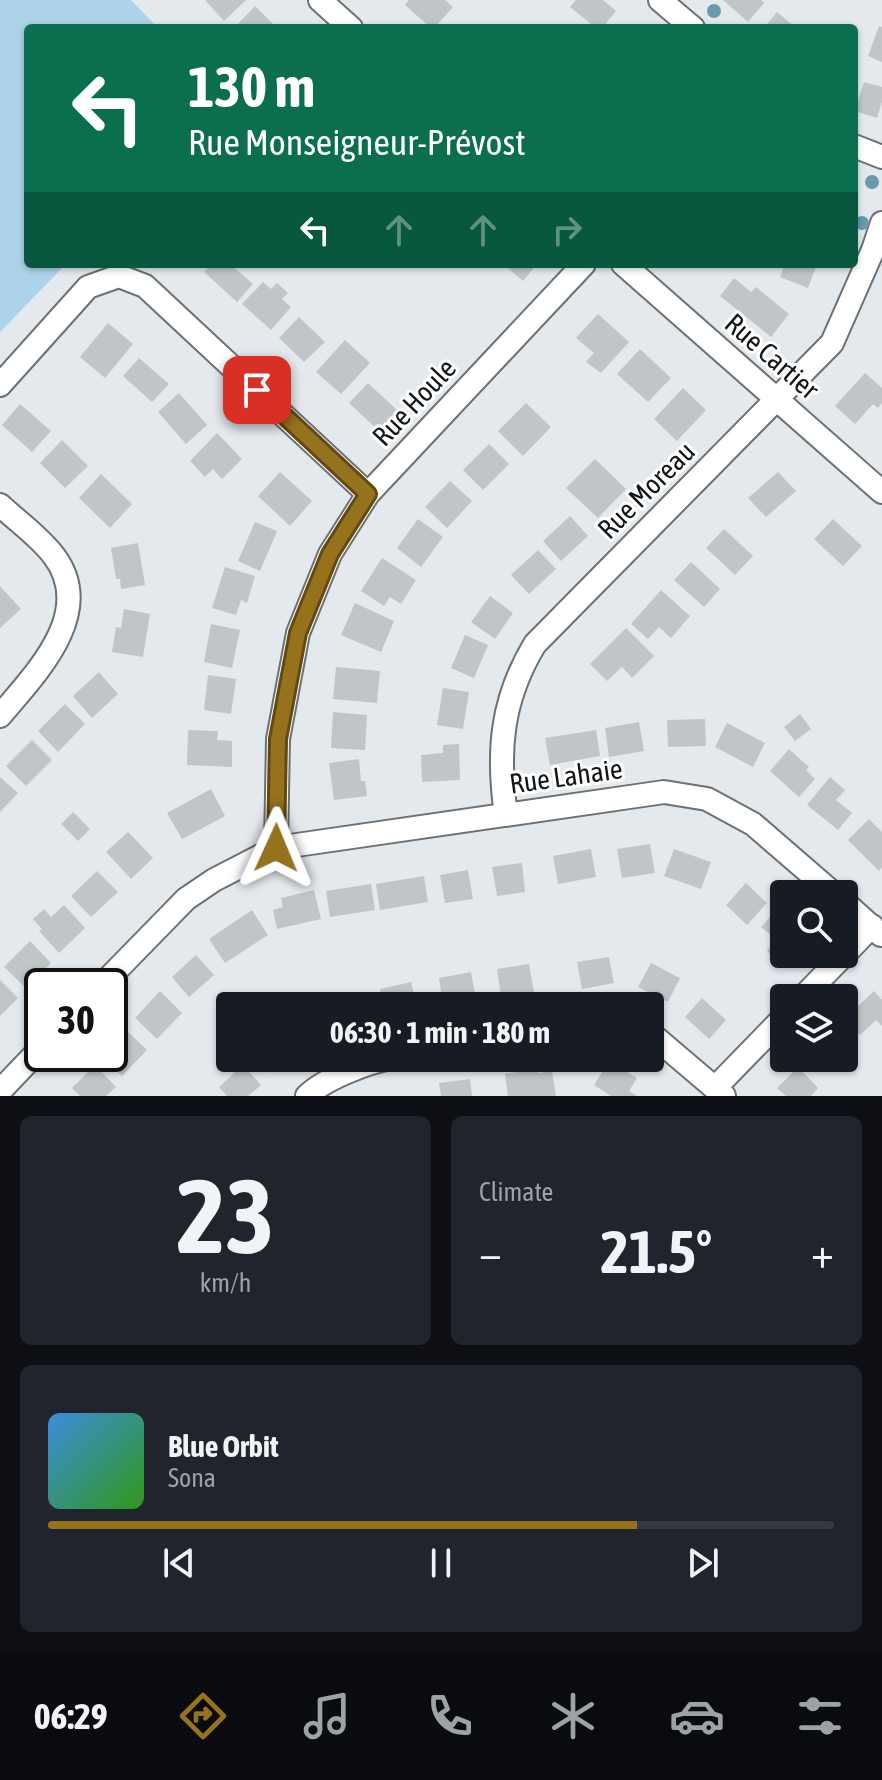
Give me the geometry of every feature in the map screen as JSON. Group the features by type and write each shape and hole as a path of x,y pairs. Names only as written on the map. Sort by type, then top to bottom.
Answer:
{"street":[{"path":"320,0 347,24"},
{"path":"664,1 689,24"},
{"path":"858,148 882,157"},
{"name":"Rue Moreau","path":"506,815 501,777 503,734 518,672 535,644 832,343 882,223"},
{"name":"Rue Houle","path":"276,848 278,739 298,633 330,554 368,494 580,268"},
{"name":"Rue Cartier","path":"628,268 882,492"},
{"path":"0,385 88,287 119,276 145,286 368,494"},
{"path":"0,505 55,556 70,589 66,619 49,658 0,716"},
{"name":"Rue Lahaie","path":"276,848 664,792 707,799 753,824 818,880"},
{"path":"119,968 186,899 214,880 276,848"},
{"path":"818,984 877,931 858,914"},
{"path":"664,1045 719,1092 770,1033"},
{"path":"0,1091 24,1066"},
{"path":"307,1096 316,1087 351,1072"}],"shaded area":[{"path":"0,0 131,0 154,24 24,24 24,268 62,268 0,332"}],"building":[{"path":"205,0 246,0 224,21"},
{"path":"409,0 445,0 453,7 438,24 426,24 405,5"},
{"path":"576,0 603,0 616,11 605,24 591,24 570,7"},
{"path":"723,0 761,0 764,3 748,22"},
{"path":"255,6 273,24 238,24"},
{"path":"777,12 791,24 767,24"},
{"path":"879,26 882,27 882,62 868,56"},
{"path":"864,82 882,87 877,118 858,112"},
{"path":"208,268 235,268 253,284 237,302 204,272"},
{"path":"508,268 534,268 523,281"},
{"path":"783,268 816,268 808,288 780,277"},
{"path":"734,278 751,292 756,287 789,314 771,337 720,296"},
{"path":"263,282 271,289 277,283 288,293 282,299 291,307 271,330 242,304"},
{"path":"598,314 629,342 601,373 586,362 594,353 576,338"},
{"path":"299,317 325,342 304,362 279,338"},
{"path":"108,323 133,344 105,378 80,357"},
{"path":"345,340 370,363 341,394 316,372"},
{"path":"640,349 671,378 648,402 617,374"},
{"path":"139,358 169,384 152,402 123,376"},
{"path":"865,373 882,388 882,403 878,408 873,404 855,424 835,406"},
{"path":"368,383 397,410 379,431 349,403"},
{"path":"683,388 706,410 677,441 654,419"},
{"path":"179,393 207,425 186,444 158,412"},
{"path":"526,403 551,427 523,456 498,431"},
{"path":"20,404 51,431 32,452 2,425"},
{"path":"217,433 242,459 222,479 213,469 205,477 190,461"},
{"path":"62,440 88,466 65,488 40,463"},
{"path":"489,444 509,464 483,490 463,470"},
{"path":"595,459 626,489 598,518 566,488"},
{"path":"280,472 312,501 290,526 258,496"},
{"path":"778,472 796,491 766,517 748,498"},
{"path":"101,474 132,504 110,528 79,498"},
{"path":"450,481 472,501 447,528 425,507"},
{"path":"570,516 588,536 561,561 543,541"},
{"path":"418,519 443,537 421,567 397,548"},
{"path":"833,519 862,546 843,566 814,539"},
{"path":"255,522 277,531 260,571 238,561"},
{"path":"724,529 753,556 735,575 706,548"},
{"path":"138,543 145,585 121,589 120,579 116,579 111,548"},
{"path":"538,550 556,569 529,594 511,575"},
{"path":"382,558 416,580 401,604 390,597 384,606 361,591"},
{"path":"691,562 720,589 704,607 674,580"},
{"path":"225,567 255,576 247,603 241,600 236,615 212,608"},
{"path":"0,586 21,609 0,628"},
{"path":"661,590 690,616 671,638 659,627 648,639 631,624"},
{"path":"490,596 513,613 495,639 471,622"},
{"path":"355,603 394,621 381,652 341,635"},
{"path":"124,609 150,614 143,657 112,652 116,627 121,628"},
{"path":"211,624 240,630 232,668 204,662"},
{"path":"626,628 654,656 632,678 622,667 607,681 590,664"},
{"path":"465,635 488,645 474,678 451,668"},
{"path":"336,667 380,671 377,703 333,699"},
{"path":"99,672 118,694 92,718 73,696"},
{"path":"208,675 236,679 231,714 204,710"},
{"path":"443,688 469,692 463,729 437,725"},
{"path":"65,704 85,724 58,752 38,731"},
{"path":"333,712 367,715 365,750 331,748"},
{"path":"800,714 811,729 795,741 784,727"},
{"path":"705,719 706,746 668,747 667,720"},
{"path":"639,722 644,751 609,757 605,728"},
{"path":"727,723 765,743 753,767 715,747"},
{"path":"188,730 218,731 217,740 232,741 232,767 187,765"},
{"path":"596,730 600,756 550,765 545,738"},
{"path":"32,740 52,760 26,786 6,766"},
{"path":"459,744 460,780 422,782 421,755 443,753 443,745"},
{"path":"789,749 809,767 806,770 815,779 799,797 770,771"},
{"path":"359,759 361,781 365,781 367,796 334,800 329,763"},
{"path":"0,777 18,793 0,812"},
{"path":"830,777 845,790 836,800 852,813 838,830 807,805"},
{"path":"211,789 225,816 182,839 167,813"},
{"path":"73,812 90,829 78,841 61,824"},
{"path":"869,819 882,832 882,867 879,871 848,840"},
{"path":"128,832 153,858 131,879 106,852"},
{"path":"650,844 655,873 622,878 617,849"},
{"path":"591,849 596,877 558,884 553,856"},
{"path":"674,849 711,862 701,889 664,876"},
{"path":"522,863 525,892 497,896 492,867"},
{"path":"468,870 473,899 445,903 440,875"},
{"path":"97,871 118,892 91,917 71,896"},
{"path":"424,876 428,902 380,910 376,884"},
{"path":"746,883 767,903 747,925 726,905"},
{"path":"371,884 375,910 330,917 326,891"},
{"path":"314,890 321,919 277,929 273,910 283,907 281,898"},
{"path":"64,905 85,928 59,953 39,931 42,929 33,919 44,909 51,917"},
{"path":"252,910 268,935 225,963 209,939"},
{"path":"770,917 770,934 761,927"},
{"path":"30,941 51,963 46,968 24,968 24,986 4,967"},
{"path":"196,955 214,975 189,997 172,977"},
{"path":"609,957 614,983 582,989 577,962"},
{"path":"651,963 680,978 668,1002 664,1000 664,992 648,992 638,987"},
{"path":"529,964 534,992 500,992 497,969"},
{"path":"471,972 475,992 441,992 439,978"},
{"path":"0,980 18,998 0,1016"},
{"path":"411,982 414,992 381,992 380,989"},
{"path":"160,991 182,1013 157,1039 135,1018"},
{"path":"874,991 882,1000 882,1026 876,1020 860,1035 858,1006"},
{"path":"702,998 726,1020 709,1039 685,1017"},
{"path":"128,1032 147,1050 128,1070"},
{"path":"88,1072 102,1072 116,1087 106,1096 80,1096 72,1088"},
{"path":"235,1072 249,1072 261,1085 248,1096 227,1096 219,1087"},
{"path":"552,1072 556,1096 508,1096 505,1074"},
{"path":"602,1072 627,1072 637,1078 629,1091 637,1096 611,1096 594,1085"},
{"path":"793,1072 803,1072 818,1088 811,1096 786,1096 777,1088"},
{"path":"470,1079 472,1096 441,1096 439,1083"}],"route":[{"path":"257,390 368,494 330,554 298,633 278,739 276,848"}]}
